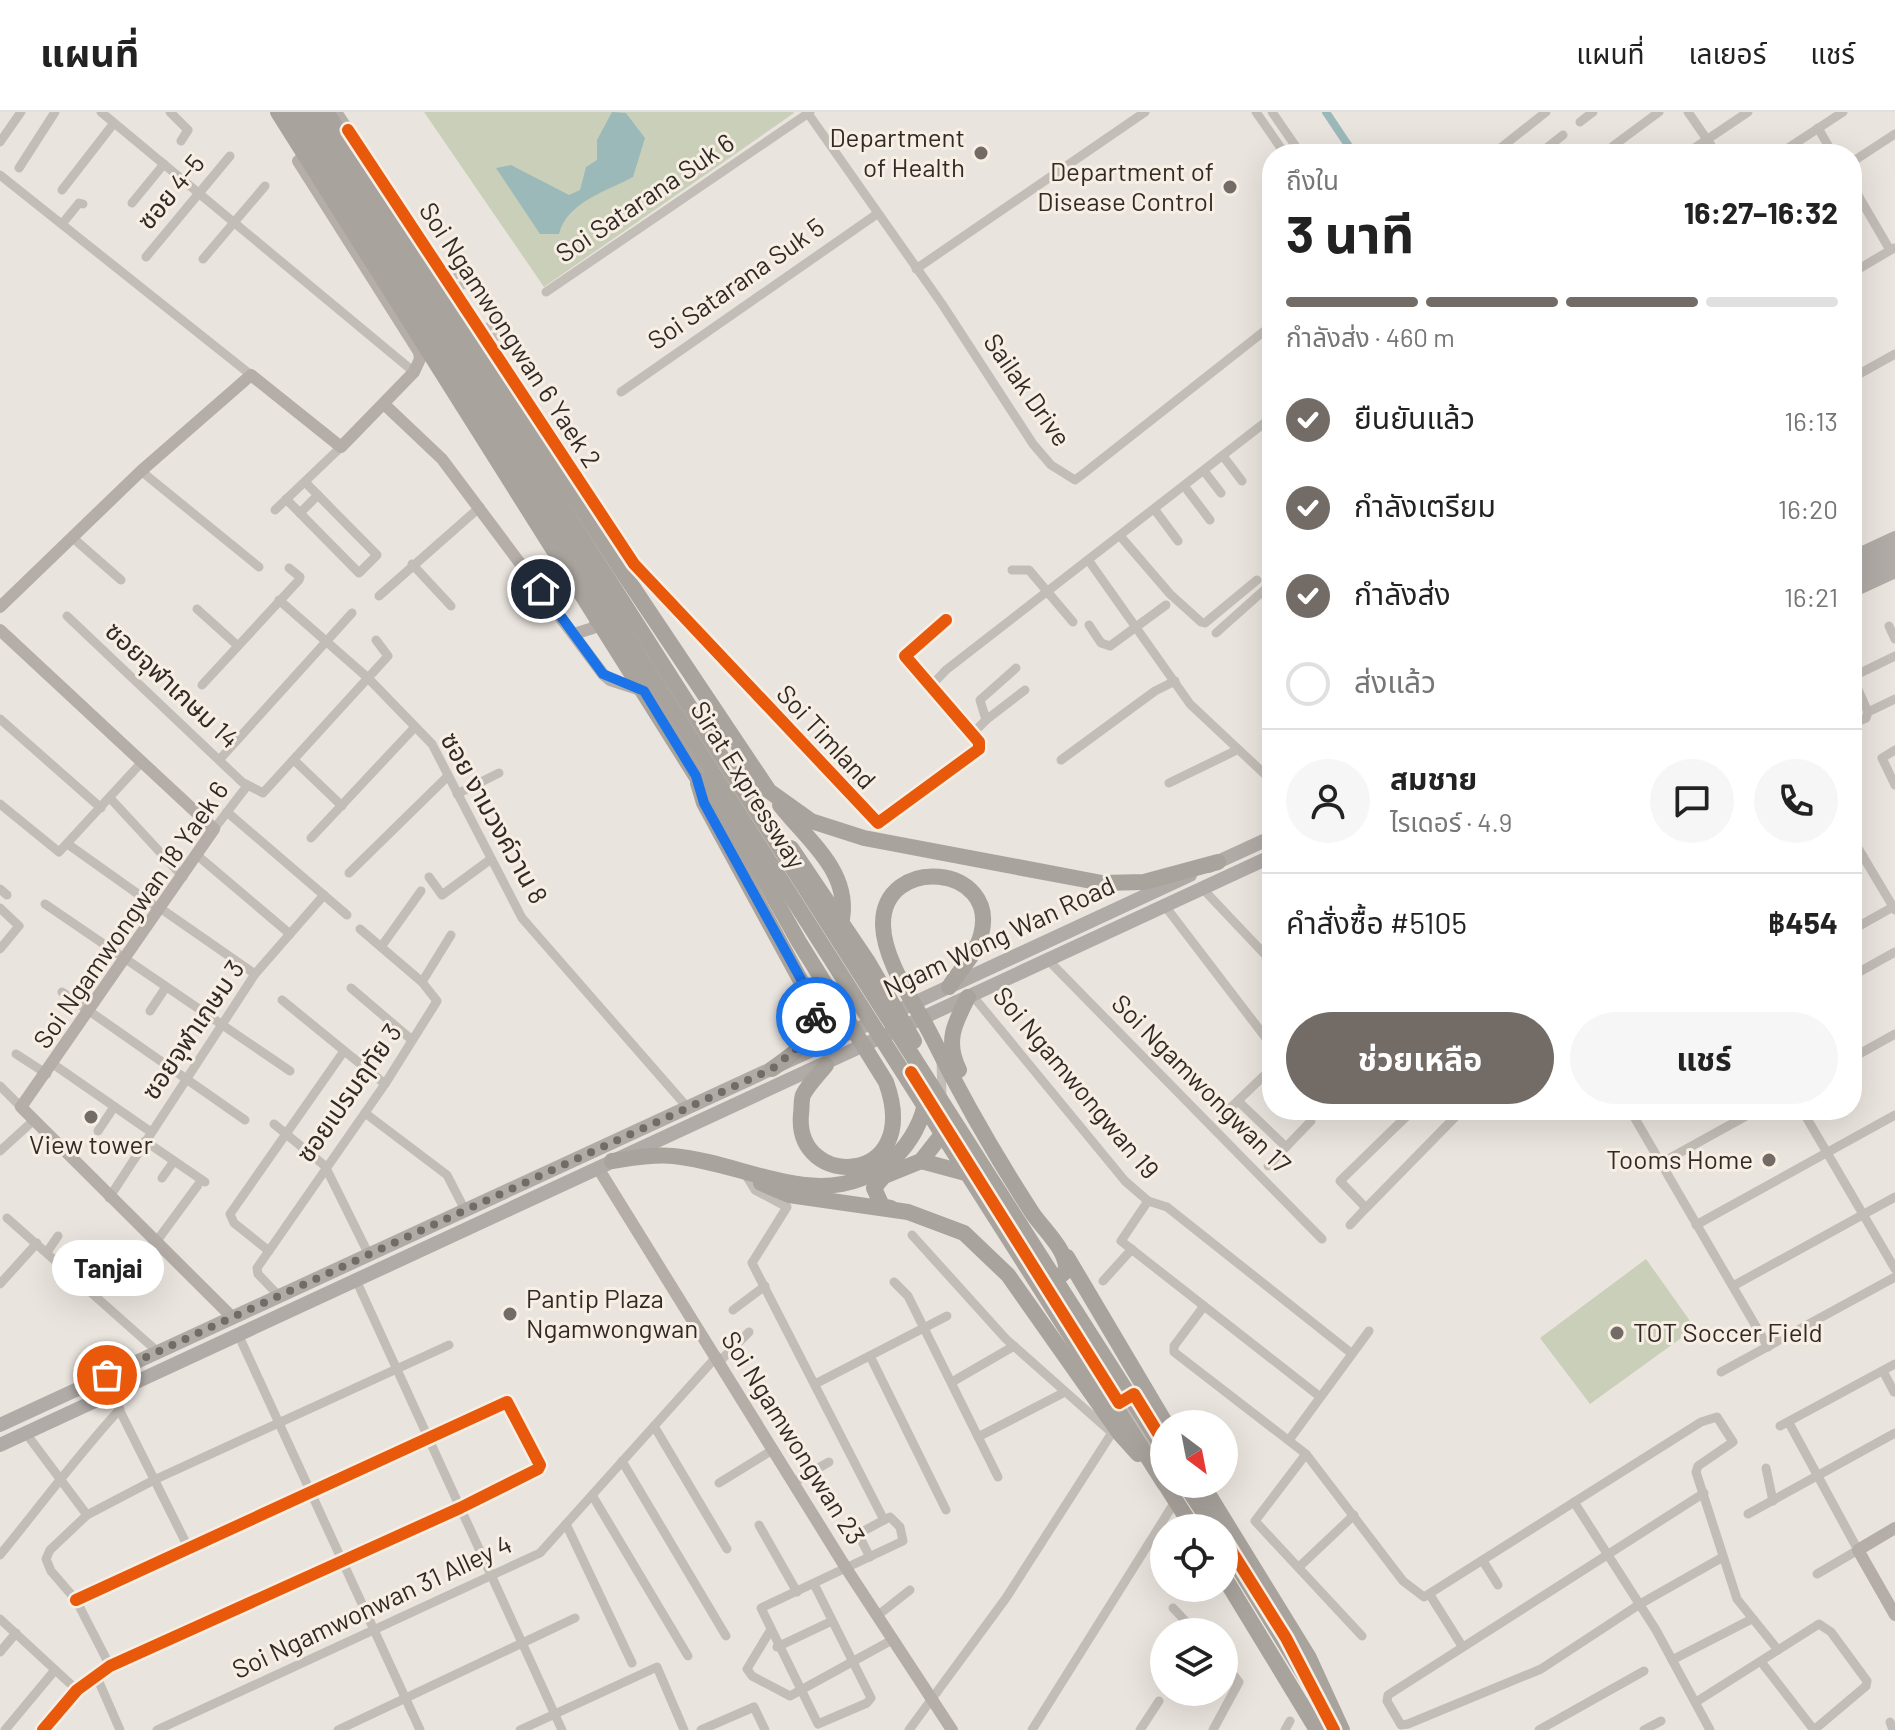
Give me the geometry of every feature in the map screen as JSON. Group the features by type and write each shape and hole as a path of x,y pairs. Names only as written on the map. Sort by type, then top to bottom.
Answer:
{"highway":[{"path":"278,112 696,776 715,799 886,1082 894,1105 895,1127 889,1144 878,1157 860,1166 823,1163 809,1148 800,1127 803,1095 826,1065"},
{"name":"Sirat Expressway","path":"293,112 1150,1449"},
{"name":"Sirat Expressway","path":"310,112 1150,1428"},
{"path":"326,112 548,457 628,568 769,791 829,861 840,883 844,905 831,962 832,976 854,1009 875,1021"},
{"path":"511,481 511,470 519,456 530,452 548,457"},
{"path":"696,776 704,803 814,1005 816,1018 808,1039 772,1069"},
{"path":"769,791 811,821 864,838 1102,883 1144,882 1218,862"},
{"path":"605,1164 658,1155 823,1188 849,1185 878,1172 902,1150 918,1126 927,1092 921,1058 892,1000 826,896 750,798"},
{"path":"949,987 981,934 982,913 974,893 955,878 935,874 912,879 895,891 886,905 883,926 900,975 950,1073 1034,1215 1062,1250 1157,1410"},
{"path":"970,996 951,1032 952,1055 1046,1215 1062,1250 1066,1271 1053,1287"},
{"path":"949,1124 921,1161 884,1176 874,1188 882,1206 908,1212 964,1233 1008,1275 1120,1434 1150,1462"},
{"path":"921,1161 982,1177"},
{"path":"704,1162 789,1195 908,1212"},
{"path":"1053,1287 1072,1275 1079,1277"},
{"name":"Sirat Expressway","path":"1186,1498 1201,1514"},
{"path":"1211,1498 1309,1658 1340,1730"},
{"path":"1238,1566 1340,1730"},
{"path":"1238,1599 1320,1730"}],"main road":[{"path":"1862,553 1895,538"},
{"path":"1862,564 1895,549"},
{"path":"1862,575 1895,560"},
{"path":"1862,586 1895,571"},
{"name":"Ngam Wong Wan Road","path":"2,1424 1262,842"},
{"name":"Ngam Wong Wan Road","path":"2,1443 826,1065 1262,861"}],"street":[{"path":"0,142 21,112"},
{"path":"19,168 55,112"},
{"path":"101,112 414,372"},
{"path":"170,112 188,130 181,141"},
{"name":"Soi Ngamwongwan 6 Yaek 2","path":"336,112 486,336 628,568"},
{"path":"916,269 1145,112"},
{"path":"1256,112 1278,144"},
{"path":"1272,112 1294,144"},
{"path":"1506,144 1546,112"},
{"path":"1580,122 1593,112"},
{"path":"1616,144 1659,112"},
{"path":"1688,112 1711,144"},
{"path":"1700,144 1748,112"},
{"path":"1794,144 1843,112"},
{"name":"Sailak Drive","path":"808,113 1033,444 1059,472 1075,480 1262,333"},
{"name":"Soi Satarana Suk 6","path":"546,292 808,113"},
{"path":"62,190 114,123"},
{"path":"1818,128 1827,144"},
{"path":"275,510 385,405 414,372 420,359 419,352 298,161 348,130"},
{"path":"1862,155 1895,134"},
{"path":"1552,144 1563,135"},
{"name":"ซอย 4-5","path":"146,257 230,156"},
{"path":"132,203 164,164"},
{"path":"0,175 341,447"},
{"path":"203,259 265,186"},
{"path":"1862,201 1893,249 1862,267"},
{"path":"62,224 79,203 83,204"},
{"name":"Soi Satarana Suk 5","path":"621,392 877,214"},
{"path":"452,284 467,268"},
{"path":"452,284 473,278"},
{"path":"486,336 499,320"},
{"path":"486,336 506,330"},
{"path":"1862,372 1895,354"},
{"path":"0,607 141,471 251,375"},
{"path":"385,405 442,459 610,680 644,691"},
{"path":"930,687 938,676 1262,425"},
{"path":"1223,456 1242,481"},
{"path":"141,471 259,567"},
{"path":"1204,471 1221,493"},
{"path":"286,499 359,573 377,555 305,482"},
{"path":"1185,487 1210,520"},
{"path":"300,513 318,495"},
{"path":"379,596 480,507"},
{"path":"1155,510 1178,541"},
{"path":"1121,537 1170,594 1201,622 1205,623 1257,580"},
{"path":"73,538 121,580"},
{"path":"1089,561 1190,704 1262,772"},
{"path":"412,564 451,606"},
{"path":"202,685 300,577 289,568"},
{"name":"Soi Timland","path":"628,568 878,823 979,749 972,734"},
{"path":"1012,570 1029,570 1073,622"},
{"path":"1216,633 1262,592"},
{"name":"ซอย งามวงค์วาน 8","path":"279,600 368,678 432,744 522,918 688,1108"},
{"path":"1089,625 1106,647 1166,605"},
{"path":"197,609 237,645"},
{"path":"220,759 352,613"},
{"name":"ซอยจุฬาเกษม 14","path":"67,616 247,786"},
{"path":"574,634 589,631 597,620"},
{"path":"946,620 905,656 972,734 1025,690"},
{"path":"1889,626 1895,639"},
{"path":"0,630 214,829"},
{"path":"247,786 266,793 295,761 389,654 376,640"},
{"path":"1862,672 1895,656"},
{"path":"986,720 980,700 1016,668"},
{"path":"1061,760 1155,691 1175,681"},
{"path":"1862,699 1868,712 1862,720"},
{"path":"1868,712 1895,699"},
{"path":"0,719 101,808"},
{"path":"311,838 415,727"},
{"path":"1169,783 1237,750"},
{"path":"1895,750 1882,758 1895,785"},
{"path":"295,761 342,806"},
{"path":"0,804 57,852 65,848 141,763"},
{"path":"457,794 499,773"},
{"path":"349,873 448,776"},
{"name":"Soi Ngamwongwan 18 Yaek 6","path":"21,1107 247,786"},
{"path":"110,798 183,877"},
{"path":"227,812 347,915"},
{"path":"65,848 160,908 255,974"},
{"path":"198,856 290,934"},
{"path":"1862,925 1894,908 1863,856"},
{"path":"429,877 442,895 491,859"},
{"path":"1202,888 1262,951"},
{"path":"381,947 421,891"},
{"name":"ซอยจุฬาเกษม 3","path":"109,1198 255,974 324,895"},
{"path":"45,904 290,1071"},
{"path":"1165,906 1262,1033"},
{"path":"0,908 19,926 0,949"},
{"path":"360,929 422,982 451,935"},
{"path":"1862,970 1895,952"},
{"name":"Soi Ngamwongwan 17","path":"1048,960 1322,1239"},
{"name":"ซอยเปรมฤทัย 3","path":"269,1251 325,1166 385,1084 437,1001 422,982"},
{"path":"150,1011 166,987"},
{"path":"351,988 412,1040"},
{"path":"62,992 245,1120"},
{"name":"Soi Ngamwongwan 19","path":"970,996 1125,1181 1148,1201 1121,1239 1132,1249"},
{"path":"282,1000 385,1084"},
{"path":"932,1014 941,1044 942,1097 949,1124 1150,1446"},
{"path":"1862,1052 1895,1034"},
{"path":"279,1296 257,1271 269,1251 234,1223 230,1214 344,1051"},
{"path":"16,1054 50,1069 114,1107 201,1184 156,1242"},
{"path":"1225,1113 1262,1078"},
{"path":"0,1086 109,1198 233,1318"},
{"path":"1238,1101 1286,1147"},
{"path":"98,1131 114,1107"},
{"path":"365,1113 447,1175 465,1210"},
{"path":"1696,1225 1895,1115"},
{"path":"0,1151 34,1120"},
{"path":"1366,1208 1340,1181 1403,1120"},
{"path":"1350,1225 1452,1120"},
{"path":"1636,1120 1768,1347"},
{"path":"1661,1163 1739,1120"},
{"path":"1807,1120 1895,1269"},
{"path":"1268,1166 1311,1121"},
{"path":"274,1124 325,1166 369,1255"},
{"path":"162,1178 174,1161"},
{"name":"Soi Ngamwongwan 23","path":"605,1164 718,1359 846,1568 952,1730"},
{"path":"747,1177 755,1190 787,1207 751,1260 884,1520"},
{"path":"1733,1286 1895,1197"},
{"path":"1148,1201 1167,1207 1351,1353"},
{"path":"7,1218 158,1352"},
{"path":"912,1235 1014,1346 1112,1433"},
{"path":"47,1252 58,1236"},
{"path":"0,1284 37,1243"},
{"path":"1103,1281 1132,1249 1319,1396"},
{"path":"1721,1372 1895,1277"},
{"path":"356,1280 562,1730"},
{"path":"894,1282 908,1296 998,1477"},
{"path":"733,1310 765,1286"},
{"path":"1204,1306 1172,1349 1306,1454 1417,1595 1430,1595 1701,1422 1717,1417 1733,1442 1695,1469 1737,1599 1750,1620 1778,1650"},
{"path":"815,1384 947,1316"},
{"path":"1289,1440 1369,1331"},
{"name":"Soi Ngamwonwan 31 Alley 4","path":"157,1730 540,1553 654,1426 718,1359 749,1332"},
{"path":"238,1334 420,1730"},
{"path":"110,1666 76,1600 51,1571 46,1559 50,1550 87,1515 154,1480 449,1345"},
{"path":"952,1382 1014,1346"},
{"path":"870,1356 946,1510"},
{"path":"1895,1364 1784,1425 1818,1476 1895,1615"},
{"path":"1883,1371 1894,1392"},
{"path":"978,1437 1065,1392"},
{"path":"111,1393 189,1549"},
{"path":"43,1730 77,1690 110,1666 460,1508 540,1465 507,1402 76,1600"},
{"path":"0,1555 41,1506 58,1477 120,1409"},
{"path":"909,1730 1006,1598 1128,1409"},
{"path":"654,1426 727,1549"},
{"path":"25,1432 87,1515"},
{"path":"1748,1514 1895,1433"},
{"path":"719,1483 774,1449"},
{"path":"1306,1454 1255,1521 1362,1636"},
{"path":"622,1461 726,1636"},
{"path":"794,1482 829,1462"},
{"path":"1766,1468 1773,1501"},
{"path":"1704,1493 1462,1646 1388,1695 1387,1701 1401,1725 1408,1724 1541,1669 1640,1604 1723,1557"},
{"path":"592,1495 688,1656"},
{"path":"1032,1730 1162,1498"},
{"path":"1574,1502 1640,1604 1710,1730"},
{"path":"1299,1567 1354,1515"},
{"path":"814,1584 871,1698 867,1703 818,1724 777,1647 761,1608 814,1584 846,1568 870,1557 903,1541 900,1527 890,1517 858,1534 870,1557"},
{"path":"566,1524 632,1663"},
{"path":"759,1525 797,1592"},
{"path":"1817,1574 1895,1528"},
{"path":"1483,1561 1498,1585"},
{"path":"1238,1589 1320,1730"},
{"path":"877,1616 910,1590"},
{"path":"1430,1595 1462,1646"},
{"path":"1173,1608 1183,1618"},
{"path":"338,1730 575,1618"},
{"path":"0,1619 77,1690"},
{"path":"1672,1660 1750,1620"},
{"path":"777,1647 832,1621"},
{"path":"1696,1702 1762,1663 1819,1624 1831,1632 1864,1675 1866,1686 1814,1730 1762,1663"},
{"path":"770,1631 747,1669 752,1676 790,1696 892,1640"},
{"path":"0,1652 16,1633"},
{"path":"520,1730 657,1667 684,1730"},
{"path":"5,1730 55,1670"},
{"path":"1539,1730 1644,1671"},
{"path":"96,1675 120,1730"},
{"path":"1140,1730 1156,1706"},
{"path":"1213,1730 1226,1706"},
{"path":"701,1730 754,1707 765,1730"},
{"path":"363,1718 369,1730"},
{"path":"1644,1730 1661,1721"}],"green space":[{"path":"424,112 793,112 794,113 544,287"},
{"name":"TOT Soccer Field","path":"1646,1259 1695,1328 1590,1404 1540,1338"}],"water":[{"path":"612,112 626,113 645,138 633,177 579,206 563,223 559,234 540,234 496,168 511,165 569,195 580,190 586,167 597,160 597,140"}],"waterway":[{"path":"1326,112 1347,144"}],"cycle path":[{"path":"348,130 634,564 878,823 979,749 979,742 905,656 946,620"},
{"path":"911,1072 1119,1403 1134,1394 1150,1420"},
{"path":"43,1730 77,1690 110,1666 460,1508 538,1469 540,1465 507,1402 76,1600"},
{"path":"1238,1561 1286,1638 1334,1730"}],"way so far":[{"path":"107,1375 772,1069 808,1039 814,1030 816,1017"}],"place":[{"name":"Department of Health","path":"981,153"},
{"name":"Department of Disease Control","path":"1230,187"},
{"name":"View tower","path":"91,1117"},
{"name":"Tooms Home","path":"1769,1160"},
{"name":"Pantip Plaza Ngamwongwan","path":"510,1314"},
{"name":"TOT Soccer Field","path":"1617,1333"},
{"name":"Tanjai","path":"107,1375"}],"route":[{"path":"541,589 603,674 610,680 644,691 696,776 704,803 808,992 816,1017"}]}
